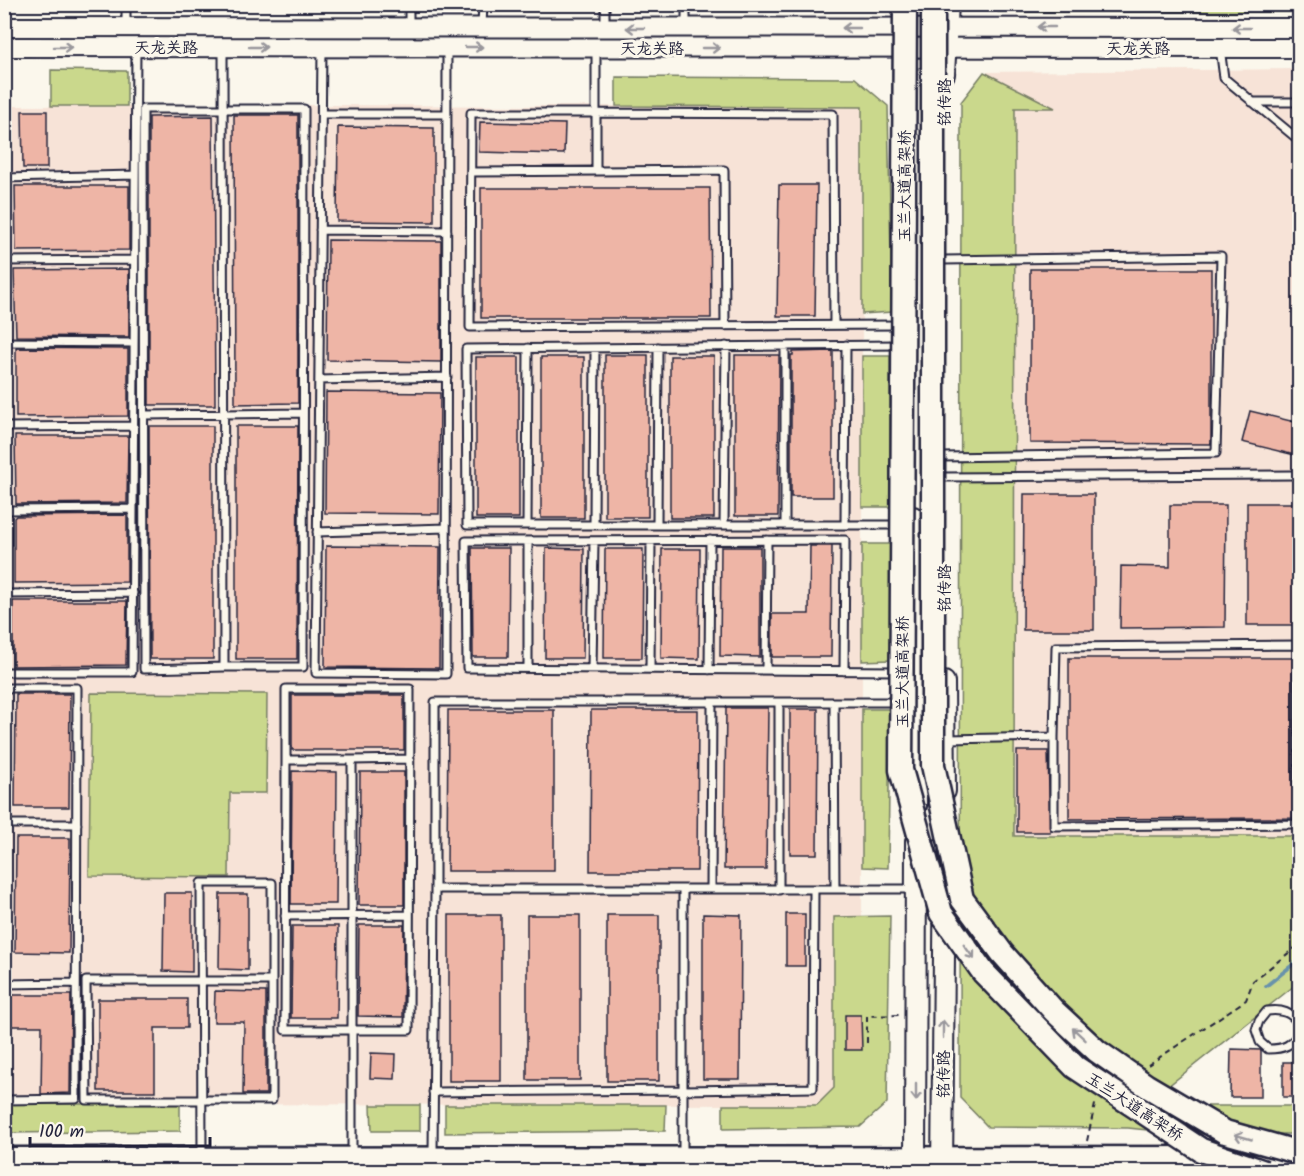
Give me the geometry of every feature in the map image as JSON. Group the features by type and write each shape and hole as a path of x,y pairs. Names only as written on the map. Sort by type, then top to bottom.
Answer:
{"main road":[{"name":"铭传路","path":"906,4 912,325 917,889 915,1165"},
{"name":"玉兰大道高架桥","path":"906,4 901,770 941,912 983,972 1075,1067 1201,1150 1264,1172"},
{"name":"玉兰大道高架桥","path":"933,4 933,765 962,899 1002,953 1054,1011 1097,1051 1147,1086 1225,1132 1299,1153"},
{"name":"铭传路","path":"942,1165 944,49 948,27 948,4"},
{"path":"4,1159 683,1158 942,1165 1083,1158 1299,1158"}],"street":[{"name":"天龙关路","path":"4,27 686,28 908,38 944,49 1299,48"},
{"name":"天龙关路","path":"4,47 596,48 908,38 948,27 1299,28"}],"lane":[{"path":"126,4 126,27"},
{"path":"409,28 410,4"},
{"path":"482,28 483,4"},
{"path":"605,4 605,28"},
{"path":"686,4 686,28"},
{"path":"4,672 132,672 136,47"},
{"path":"223,47 224,668"},
{"path":"322,47 316,673 446,674 447,47"},
{"path":"596,48 596,171"},
{"path":"1220,48 1224,78 1299,141"},
{"path":"1252,102 1299,102"},
{"path":"143,109 304,109 303,413 303,667 144,669 143,109"},
{"path":"834,325 833,114 471,113 470,327 912,325"},
{"path":"322,114 447,114"},
{"path":"471,172 724,170 725,326"},
{"path":"4,178 135,175"},
{"path":"320,230 447,231"},
{"path":"943,457 1216,453 1221,256 944,260"},
{"path":"4,261 134,260"},
{"path":"4,342 134,343"},
{"path":"844,525 846,345"},
{"path":"912,345 466,349 467,525 913,525"},
{"path":"724,525 726,346"},
{"path":"785,346 785,525"},
{"path":"657,525 658,347"},
{"path":"527,525 528,348"},
{"path":"594,525 595,348"},
{"path":"319,380 447,378"},
{"path":"144,415 303,413"},
{"path":"4,427 134,426"},
{"path":"943,477 1293,475"},
{"path":"4,510 133,508"},
{"path":"317,532 447,528"},
{"path":"709,670 710,540"},
{"path":"766,670 767,540"},
{"path":"844,670 845,540 466,542 467,668 915,671"},
{"path":"528,541 528,668"},
{"path":"592,669 594,541"},
{"path":"650,669 651,541"},
{"path":"4,594 133,593"},
{"path":"1299,645 1299,824 1054,826 1054,737 1056,647 1299,645"},
{"path":"4,688 77,688 76,1099 4,1100"},
{"path":"286,689 410,689 409,1030 285,1030 286,760 286,689"},
{"path":"432,1159 435,702 915,702"},
{"path":"711,890 712,702"},
{"path":"779,702 779,890"},
{"path":"834,702 834,890"},
{"path":"944,739 1054,737"},
{"path":"286,760 410,759"},
{"path":"352,760 352,1159"},
{"path":"4,824 77,824"},
{"path":"202,1159 202,1099 201,981 201,883 272,883 272,981 272,1100 202,1099 87,1100 86,981 201,981 272,981"},
{"path":"435,889 917,889"},
{"path":"683,889 683,1158"},
{"path":"433,1092 813,1088 814,890"},
{"path":"285,916 409,915"},
{"path":"4,984 76,983"},
{"path":"1299,1025 1293,1015 1280,1010 1267,1011 1259,1021 1256,1030 1260,1041 1268,1049 1282,1049 1293,1043 1299,1032"}],"path":[{"path":"1142,1069 1246,1000 1253,981 1299,944"},
{"path":"867,1043 867,1016 916,1015"},
{"path":"1083,1158 1094,1101 1104,1094"}],"shaded area":[{"path":"1299,69 1300,834 1298,836 1014,836 1015,108 1053,107 984,72"},
{"path":"4,106 862,107 862,916 834,917 834,1088 817,1105 5,1104"}],"green space":[{"path":"1299,4 1299,12 998,12 991,5"},
{"path":"51,70 127,71 127,106 51,106"},
{"path":"984,72 1055,108 1015,108 1014,836 1298,836 1299,834 1299,982 1143,1106 1299,1106 1299,1134 1186,1134 1128,1128 988,1127 960,1098 961,102"},
{"path":"616,77 855,78 888,106 892,312 862,314 862,107 616,106"},
{"path":"862,356 890,356 890,507 862,507"},
{"path":"862,544 891,544 891,660 862,661"},
{"path":"91,693 267,694 266,793 230,793 229,877 89,876"},
{"path":"862,709 890,709 888,868 862,867"},
{"path":"890,916 887,1103 860,1127 723,1129 723,1105 817,1105 834,1088 834,917"},
{"path":"7,1104 180,1104 180,1131 7,1133"},
{"path":"371,1105 420,1105 420,1131 372,1131"},
{"path":"445,1105 666,1105 665,1131 445,1133"}],"building":[{"path":"22,111 47,111 47,168 23,168"},
{"path":"234,115 298,115 298,403 235,404"},
{"path":"213,116 215,405 149,405 149,117"},
{"path":"480,122 565,124 564,154 479,152"},
{"path":"338,127 434,128 434,222 337,221"},
{"path":"779,185 817,185 815,316 777,316"},
{"path":"15,186 129,186 129,250 16,251"},
{"path":"481,188 710,188 711,318 481,318"},
{"path":"328,240 441,241 441,362 327,360"},
{"path":"129,269 129,337 16,336 14,270"},
{"path":"1030,269 1211,269 1211,444 1030,443"},
{"path":"16,348 128,349 128,416 16,417"},
{"path":"833,351 833,497 791,497 791,355 793,352"},
{"path":"605,355 648,355 648,517 605,517"},
{"path":"735,355 779,355 778,516 735,516"},
{"path":"670,356 714,356 714,518 670,518"},
{"path":"476,357 519,357 519,518 476,518"},
{"path":"541,357 584,357 584,518 541,518"},
{"path":"326,392 440,393 439,514 325,513"},
{"path":"1250,411 1299,423 1299,456 1242,442"},
{"path":"149,426 213,426 213,659 150,659"},
{"path":"236,426 298,426 297,659 236,659"},
{"path":"15,436 128,436 127,503 16,504"},
{"path":"1024,494 1094,494 1094,630 1023,630"},
{"path":"1247,503 1299,503 1299,625 1247,625"},
{"path":"1170,505 1226,505 1225,627 1120,628 1121,566 1170,567"},
{"path":"127,515 127,582 14,583 14,518 16,516"},
{"path":"326,546 440,547 439,668 325,667"},
{"path":"810,546 832,546 831,657 772,657 772,614 809,614"},
{"path":"721,547 760,547 760,657 720,656"},
{"path":"472,548 509,548 508,657 473,657"},
{"path":"546,548 584,549 583,658 545,658"},
{"path":"605,549 643,549 642,658 604,658"},
{"path":"662,549 700,549 699,659 661,658"},
{"path":"13,601 127,601 126,665 13,666"},
{"path":"1069,658 1293,658 1293,818 1069,819"},
{"path":"16,694 70,694 69,807 15,807"},
{"path":"292,695 404,695 404,750 292,750"},
{"path":"726,708 768,708 766,869 724,869"},
{"path":"790,709 818,709 817,854 790,854"},
{"path":"448,710 554,710 554,871 447,871"},
{"path":"591,710 698,710 697,871 590,871"},
{"path":"1017,751 1048,751 1050,832 1017,832"},
{"path":"292,771 337,772 336,904 291,904"},
{"path":"360,772 404,772 404,905 359,905"},
{"path":"16,838 70,838 69,953 15,952"},
{"path":"164,893 192,893 192,972 163,971"},
{"path":"220,894 248,894 248,970 219,969"},
{"path":"703,914 741,915 740,1079 703,1079"},
{"path":"786,914 805,914 805,966 786,966"},
{"path":"449,915 501,915 501,1081 449,1081"},
{"path":"527,915 580,915 580,1080 527,1080"},
{"path":"607,915 659,915 659,1081 607,1081"},
{"path":"359,925 404,925 403,1017 358,1016"},
{"path":"292,926 338,926 337,1018 291,1018"},
{"path":"215,991 266,992 266,1094 243,1094 244,1022 214,1022"},
{"path":"9,995 71,995 70,1093 41,1094 42,1026 9,1026"},
{"path":"98,999 187,999 187,1028 155,1028 155,1091 98,1091"},
{"path":"845,1015 861,1015 862,1050 845,1050"},
{"path":"1231,1049 1261,1050 1261,1097 1230,1097"},
{"path":"371,1053 396,1054 395,1079 370,1078"},
{"path":"1283,1062 1299,1062 1299,1097 1283,1097"}],"waterway":[{"path":"1266,986 1300,959"}]}
